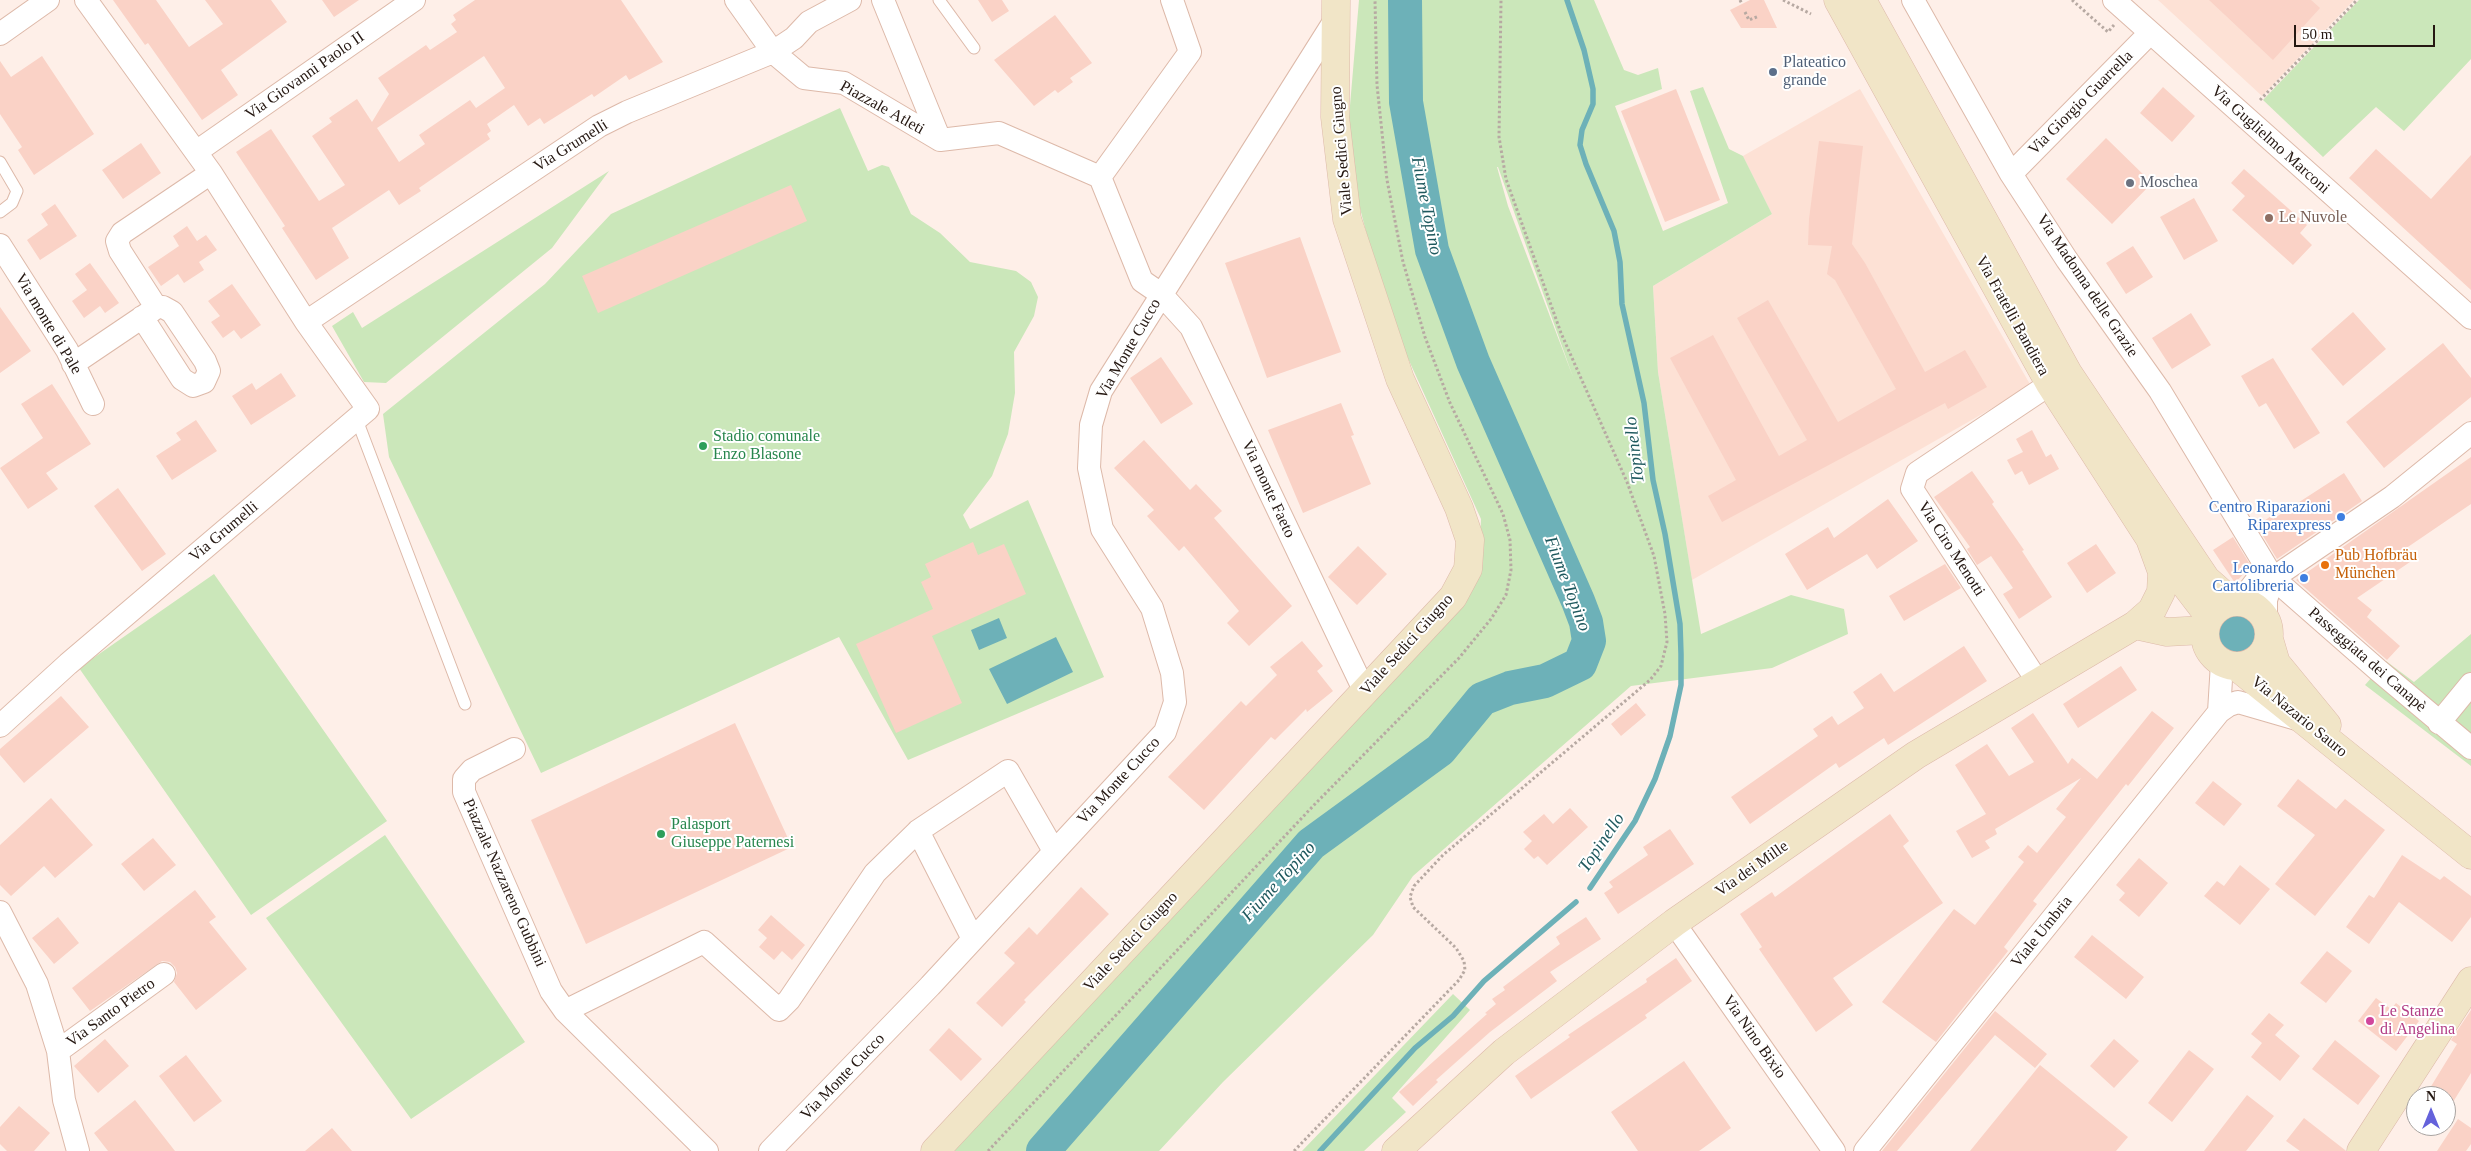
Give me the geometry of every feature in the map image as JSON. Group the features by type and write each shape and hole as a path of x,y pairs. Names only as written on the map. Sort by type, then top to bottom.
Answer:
{"main road":[{"name":"Via Fratelli Bandiera","path":"1844,0 2050,384 2150,539 2207,623"},
{"name":"Via Fratelli Bandiera","path":"1844,0 2068,373 2206,579 2236,602"},
{"name":"Viale Sedici Giugno","path":"935,1151 1453,597 1468,569 1470,540 1459,508 1400,379 1347,219 1335,117 1335,10"},
{"name":"Via dei Mille","path":"1396,1151 1504,1052 1674,923 1916,755 2135,625 2152,610 2161,592 2162,572 2150,539"},
{"path":"2236,602 2251,605 2260,611 2268,630 2266,648 2254,661 2230,665 2208,650 2207,623 2215,610 2236,602"},
{"path":"2135,625 2167,632 2207,623"},
{"name":"Via Nazario Sauro","path":"2268,630 2276,663 2361,767"},
{"name":"Via Nazario Sauro","path":"2230,665 2276,696 2301,720 2471,855"},
{"path":"2361,1151 2471,981"}],"street":[{"path":"0,34 48,0"},
{"path":"86,0 211,173 306,322 368,409 357,420"},
{"name":"Via Giovanni Paolo II","path":"196,152 414,0"},
{"path":"736,0 773,52"},
{"name":"Via Grumelli","path":"306,322 599,126 627,112 773,52 794,38 809,22 850,0"},
{"name":"Piazzale Atleti","path":"883,0 940,140"},
{"path":"1160,294 1142,281 1100,177 1190,52 1172,0"},
{"name":"Via Madonna delle Grazie","path":"1913,0 2012,174 2067,260 2160,391 2270,573"},
{"name":"Via Guglielmo Marconi","path":"2120,6 2471,318"},
{"name":"Via Monte Cucco","path":"770,1151 973,939 1165,732 1174,702 1172,673 1152,608 1102,529 1089,468 1091,425 1101,391 1335,10"},
{"name":"Via Giorgio Guarrella","path":"2012,174 2150,33"},
{"name":"Piazzale Atleti","path":"773,52 804,78 844,83 940,140 999,133 1100,177"},
{"path":"73,364 149,312 120,251 117,241 122,233 211,173"},
{"name":"Via monte di Pale","path":"0,245 67,350 93,404"},
{"name":"Via monte Faeto","path":"1160,294 1191,326 1365,692"},
{"name":"Via Ciro Menotti","path":"2038,682 1912,489 1917,473 2050,384"},
{"name":"Via Grumelli","path":"0,726 68,664 357,420"},
{"path":"2236,602 2270,573 2392,497 2471,433"},
{"path":"2268,630 2266,600 2270,573"},
{"name":"Passeggiata dei Canapè","path":"2270,573 2387,678 2471,748"},
{"path":"2219,712 2230,665"},
{"name":"Passeggiata dei Canapè","path":"2439,723 2471,684"},
{"name":"Viale Umbria","path":"1865,1151 2219,712 2228,705 2238,702 2301,720"},
{"name":"Piazzale Nazzareno Gubbini","path":"514,749 472,770 464,779 464,792 551,991 565,1011 707,1151"},
{"path":"565,1011 704,942 779,1010 789,1000 875,873 918,831 1008,771 1054,851"},
{"path":"918,831 973,939"},
{"name":"Via Santo Pietro","path":"0,912 37,984 58,1052 64,1100 78,1151"},
{"name":"Via Nino Bixio","path":"1674,923 1834,1151"},
{"name":"Via Santo Pietro","path":"58,1052 164,974"}],"lane":[{"path":"939,0 974,48"},
{"path":"0,162 17,191 12,203 0,212"},
{"path":"357,420 465,704"}],"path":[{"path":"1294,1151 1459,980 1465,970 1464,961 1456,948 1412,907 1410,896 1414,886 1443,855 1650,680 1661,666 1667,642 1665,614 1654,556 1627,482 1561,333 1506,179 1499,137 1501,0"},
{"path":"1783,0 1811,14"},
{"path":"2072,0 2108,32 2120,6"},
{"path":"2260,100 2357,0"},
{"path":"1745,12 1749,20 1758,16"}],"shaded area":[{"path":"2158,0 2354,0 2262,96"},
{"path":"1860,89 2031,386 1692,580 1658,372 1653,286 1772,214 1743,156"}],"green space":[{"path":"1359,0 1594,0 1624,70 1638,75 1658,68 1662,89 1615,106 1663,231 1728,203 1690,91 1703,87 1729,149 1743,156 1772,214 1653,286 1658,372 1701,634 1791,595 1844,609 1848,634 1772,668 1631,686 1413,876 1373,935 1223,1082 1159,1151 952,1151 1301,780 1479,575 1481,519 1386,310 1351,173 1348,129","holes":["1498,167 1573,377 1508,206"]},
{"path":"2359,0 2471,0 2471,59 2404,131 2376,107 2323,157 2263,100"},
{"name":"Stadio comunale Enzo Blasone","path":"840,108 868,171 882,165 889,167 911,214 940,233 970,262 1016,271 1031,282 1038,297 1034,316 1014,352 1015,393 1008,434 992,476 963,515 970,529 1028,500 1104,677 908,760 839,637 541,773 389,457 383,414 545,284 611,214"},
{"path":"609,171 552,248 386,383 364,382 332,326 353,312 362,328"},
{"path":"214,574 387,821 251,915 79,668"},
{"path":"2471,634 2471,766 2365,685 2386,661 2414,682"},
{"path":"385,835 525,1042 411,1119 266,918"},
{"path":"1453,994 1470,1010 1392,1098 1406,1112 1364,1151 1302,1151"}],"water":[{"path":"2236,615 2249,621 2255,634 2249,647 2236,653 2223,647 2217,634 2223,621"},
{"path":"999,618 1007,638 979,650 971,630"},
{"path":"1056,637 1073,672 1007,704 989,669"}],"building":[{"path":"113,0 156,0 189,47 223,24 205,0 271,0 287,22 221,70 238,95 202,120 148,43 145,45"},
{"path":"322,0 359,0 334,17"},
{"path":"475,0 621,0 663,62 629,80 626,75 594,97 592,94 544,124 540,118 528,126 514,105 487,124 491,131 487,134 490,139 419,188 421,191 399,205 389,190 332,228 349,258 316,280 282,228 285,226 236,152 271,129 319,201 345,185 312,136 332,122 329,118 357,99 372,122 389,94 378,78 426,45 430,50 457,32 451,24 456,20 453,15","holes":["484,56 505,88 476,108 470,100 419,135 425,144 399,162 377,128"]},
{"path":"978,0 1002,0 1009,11 992,22"},
{"path":"1750,0 1764,0 1777,28 1741,28 1730,10"},
{"path":"2209,0 2311,0 2320,8 2273,60"},
{"path":"1055,15 1092,63 1070,78 1073,82 1058,93 1055,90 1034,106 994,60"},
{"path":"42,56 94,134 34,175 18,150 22,147 0,114 0,61 11,77"},
{"path":"2163,87 2195,116 2172,142 2140,113"},
{"path":"1676,89 1720,200 1665,222 1621,111"},
{"path":"2106,138 2152,183 2112,224 2066,179"},
{"path":"1819,141 1863,146 1852,244 1865,263 1925,372 1965,350 1987,387 1948,409 1945,403 1722,522 1708,496 1736,480 1670,358 1713,335 1779,456 1807,440 1737,318 1768,300 1838,422 1896,389 1835,280 1827,274 1832,246 1808,245 1809,219"},
{"path":"141,143 161,173 123,199 102,170"},
{"path":"2376,149 2431,199 2471,155 2471,290 2349,178"},
{"name":"Le Nuvole","path":"2244,169 2307,225 2300,233 2312,245 2293,265 2232,210 2245,196 2231,183"},
{"path":"791,185 807,221 598,313 582,276"},
{"path":"2194,198 2218,241 2184,260 2160,217"},
{"path":"55,204 77,236 40,260 27,240 48,225 41,214"},
{"path":"187,226 197,241 206,235 217,250 199,262 204,270 184,283 178,274 161,286 148,267 179,246 173,236"},
{"path":"1300,237 1341,352 1267,378 1225,263"},
{"path":"2133,246 2153,277 2126,294 2106,263"},
{"path":"90,263 119,303 105,313 100,306 84,318 72,301 87,290 75,274"},
{"path":"232,284 261,325 241,339 234,330 223,338 211,322 220,316 208,301"},
{"path":"0,307 31,351 0,373"},
{"path":"2353,312 2386,349 2343,386 2311,349"},
{"path":"2191,313 2211,345 2172,369 2152,338"},
{"path":"2443,343 2471,378 2471,397 2384,468 2346,422"},
{"path":"1161,357 1193,404 1161,424 1130,378"},
{"path":"2273,358 2320,433 2294,449 2266,403 2259,407 2241,376"},
{"path":"281,373 296,396 251,425 232,396 252,383 256,390"},
{"path":"52,384 91,444 46,473 58,489 28,509 0,468 43,438 21,404"},
{"path":"1341,403 1354,435 1351,436 1371,484 1303,513 1268,430"},
{"path":"196,420 217,451 172,480 156,456 181,440 176,433"},
{"path":"2032,430 2046,457 2051,454 2059,469 2029,485 2022,471 2015,475 2007,460 2023,452 2016,439"},
{"path":"1144,440 1190,490 1196,484 1222,511 1214,518 1292,606 1249,646 1227,623 1239,611 1184,546 1179,551 1147,516 1154,510 1114,468"},
{"path":"2471,457 2471,504 2402,551 2410,562 2357,598 2372,610 2367,617 2400,646 2387,660 2296,580"},
{"path":"1972,471 1994,502 1992,504 2024,550 2022,551 2052,597 2019,619 2003,594 2013,588 1991,556 1977,565 1967,549 1970,547 1934,497"},
{"path":"2344,473 2362,501 2277,559 2257,526 2271,516 2273,519"},
{"path":"118,488 166,554 142,571 94,506"},
{"path":"1888,499 1918,541 1877,569 1867,554 1807,590 1785,554 1828,527 1834,538"},
{"path":"2233,537 2251,566 2235,583 2213,550"},
{"path":"973,542 978,555 1004,544 1026,594 932,636 962,703 896,733 856,644 933,609 921,582 931,577 925,564"},
{"path":"2096,544 2116,573 2087,593 2067,563"},
{"path":"1358,546 1387,574 1357,605 1328,577"},
{"path":"1945,564 1961,588 1904,621 1889,596"},
{"path":"1302,641 1323,666 1317,671 1333,691 1307,712 1306,709 1275,740 1271,737 1204,810 1168,777 1241,701 1246,706 1277,675 1270,667"},
{"path":"1964,646 1987,681 1888,745 1884,738 1839,768 1836,763 1750,824 1731,797 1818,736 1813,729 1832,716 1838,725 1864,708 1853,692 1881,673 1894,692"},
{"path":"2121,666 2137,690 2078,728 2063,704"},
{"path":"61,696 89,727 24,783 0,755 0,749"},
{"path":"1636,703 1646,715 1621,736 1611,724"},
{"path":"2152,711 2174,728 2128,786 2126,784 2033,901 2037,904 2004,947 2008,951 1936,1042 1882,1002 1954,909 1975,925 2024,862 2018,857 2028,845 2037,853 2066,817 2056,809 2081,778 1995,829 1997,834 1985,841 1990,848 1972,858 1956,831 1986,814 1955,765 1987,744 2009,776 2034,762 2011,728 2033,713 2068,764 2072,758 2097,779"},
{"name":"Palasport Giuseppe Paternesi","path":"735,723 792,847 586,944 531,820"},
{"path":"2298,779 2336,809 2345,799 2385,830 2315,916 2275,884 2315,835 2277,806"},
{"path":"2213,781 2242,804 2224,826 2195,803"},
{"path":"51,798 93,845 55,878 44,866 11,896 0,885 0,845"},
{"path":"1570,808 1588,827 1547,865 1538,856 1534,859 1524,849 1532,841 1523,832 1544,814 1553,824"},
{"path":"1890,814 1909,841 1903,846 1943,903 1833,978 1853,1005 1816,1032 1759,949 1762,947 1740,914 1772,892 1775,897"},
{"path":"1670,829 1694,864 1618,914 1604,893 1613,887 1609,882 1648,855 1643,847"},
{"path":"153,838 176,865 144,891 121,864"},
{"path":"2402,855 2440,880 2444,876 2471,896 2471,917 2452,942 2399,902 2369,944 2346,927 2369,895 2374,898"},
{"path":"2139,858 2168,883 2139,917 2119,900 2125,893 2116,885"},
{"path":"2240,865 2270,889 2240,925 2204,896 2217,881 2224,886"},
{"path":"1081,887 1109,914 1024,1000 1026,1002 1002,1027 976,1003 1015,963 1004,953 1029,927 1037,935"},
{"path":"195,890 216,917 209,922 247,969 196,1010 174,982 177,973 175,967 170,962 162,961 90,1011 72,988"},
{"path":"771,915 805,945 792,960 782,951 774,960 759,947 767,938 758,930"},
{"path":"58,917 79,943 54,964 32,938"},
{"path":"1586,917 1601,939 1550,972 1557,981 1490,1032 1436,1080 1438,1082 1413,1106 1399,1092 1487,1014 1485,1013 1496,1004 1492,999 1505,990 1503,987 1560,944 1556,937"},
{"path":"2092,935 2144,977 2126,999 2074,957"},
{"path":"2327,951 2352,971 2326,1003 2300,983"},
{"path":"1676,958 1692,981 1645,1015 1647,1018 1531,1099 1515,1076 1570,1037 1568,1035 1647,982 1646,979"},
{"path":"2376,998 2391,1009 2396,1003 2419,1021 2396,1051 2358,1021"},
{"path":"2471,1010 2471,1073 2456,1097 2456,1086 2431,1086 2457,1044 2451,1040"},
{"path":"1995,1011 2047,1054 2035,1068 1995,1035 1897,1151 1882,1151"},
{"path":"2269,1013 2284,1025 2275,1035 2300,1056 2280,1081 2251,1057 2262,1043 2251,1034"},
{"path":"949,1028 982,1059 961,1081 929,1050"},
{"path":"105,1039 129,1066 98,1093 74,1066"},
{"path":"2114,1039 2139,1061 2114,1088 2090,1066"},
{"path":"2335,1040 2380,1076 2358,1105 2312,1069"},
{"path":"2189,1050 2214,1069 2172,1122 2148,1103"},
{"path":"186,1055 222,1101 194,1122 159,1076"},
{"path":"1684,1061 1731,1128 1699,1151 1638,1151 1611,1112"},
{"path":"2040,1065 2128,1137 2116,1151 1970,1151"},
{"path":"2247,1095 2274,1116 2246,1151 2204,1151"},
{"path":"135,1100 175,1151 108,1151 94,1133"},
{"path":"19,1106 50,1133 34,1151 7,1151 0,1144 0,1127"},
{"path":"2304,1118 2346,1151 2300,1151 2286,1141"},
{"path":"2458,1119 2471,1128 2471,1144 2466,1151 2437,1151 2447,1136 2456,1136 2456,1122"},
{"path":"332,1128 352,1151 305,1151"}],"waterway":[{"name":"Fiume Topino","path":"1043,1151 1311,844 1440,750 1482,699 1510,688 1545,681 1580,664 1589,641 1586,622 1578,601 1473,362 1432,250 1406,102 1405,0"},
{"name":"Topinello","path":"1567,0 1584,50 1593,89 1593,104 1582,130 1580,145 1614,231 1620,262 1622,304 1644,403 1653,480 1665,534 1680,624 1681,654 1681,685 1670,736 1655,779 1635,821 1590,888"},
{"name":"Topinello","path":"1320,1151 1415,1048 1453,1016 1484,981 1576,902"}],"place":[{"name":"Plateatico grande","path":"1773,72"},
{"name":"Moschea","path":"2130,183"},
{"name":"Le Nuvole","path":"2269,218"},
{"name":"Stadio comunale Enzo Blasone","path":"703,446"},
{"name":"Centro Riparazioni Riparexpress","path":"2341,517"},
{"name":"Pub Hofbräu München","path":"2325,565"},
{"name":"Leonardo Cartolibreria","path":"2304,578"},
{"name":"Palasport Giuseppe Paternesi","path":"661,834"},
{"name":"Le Stanze di Angelina","path":"2370,1021"}]}
